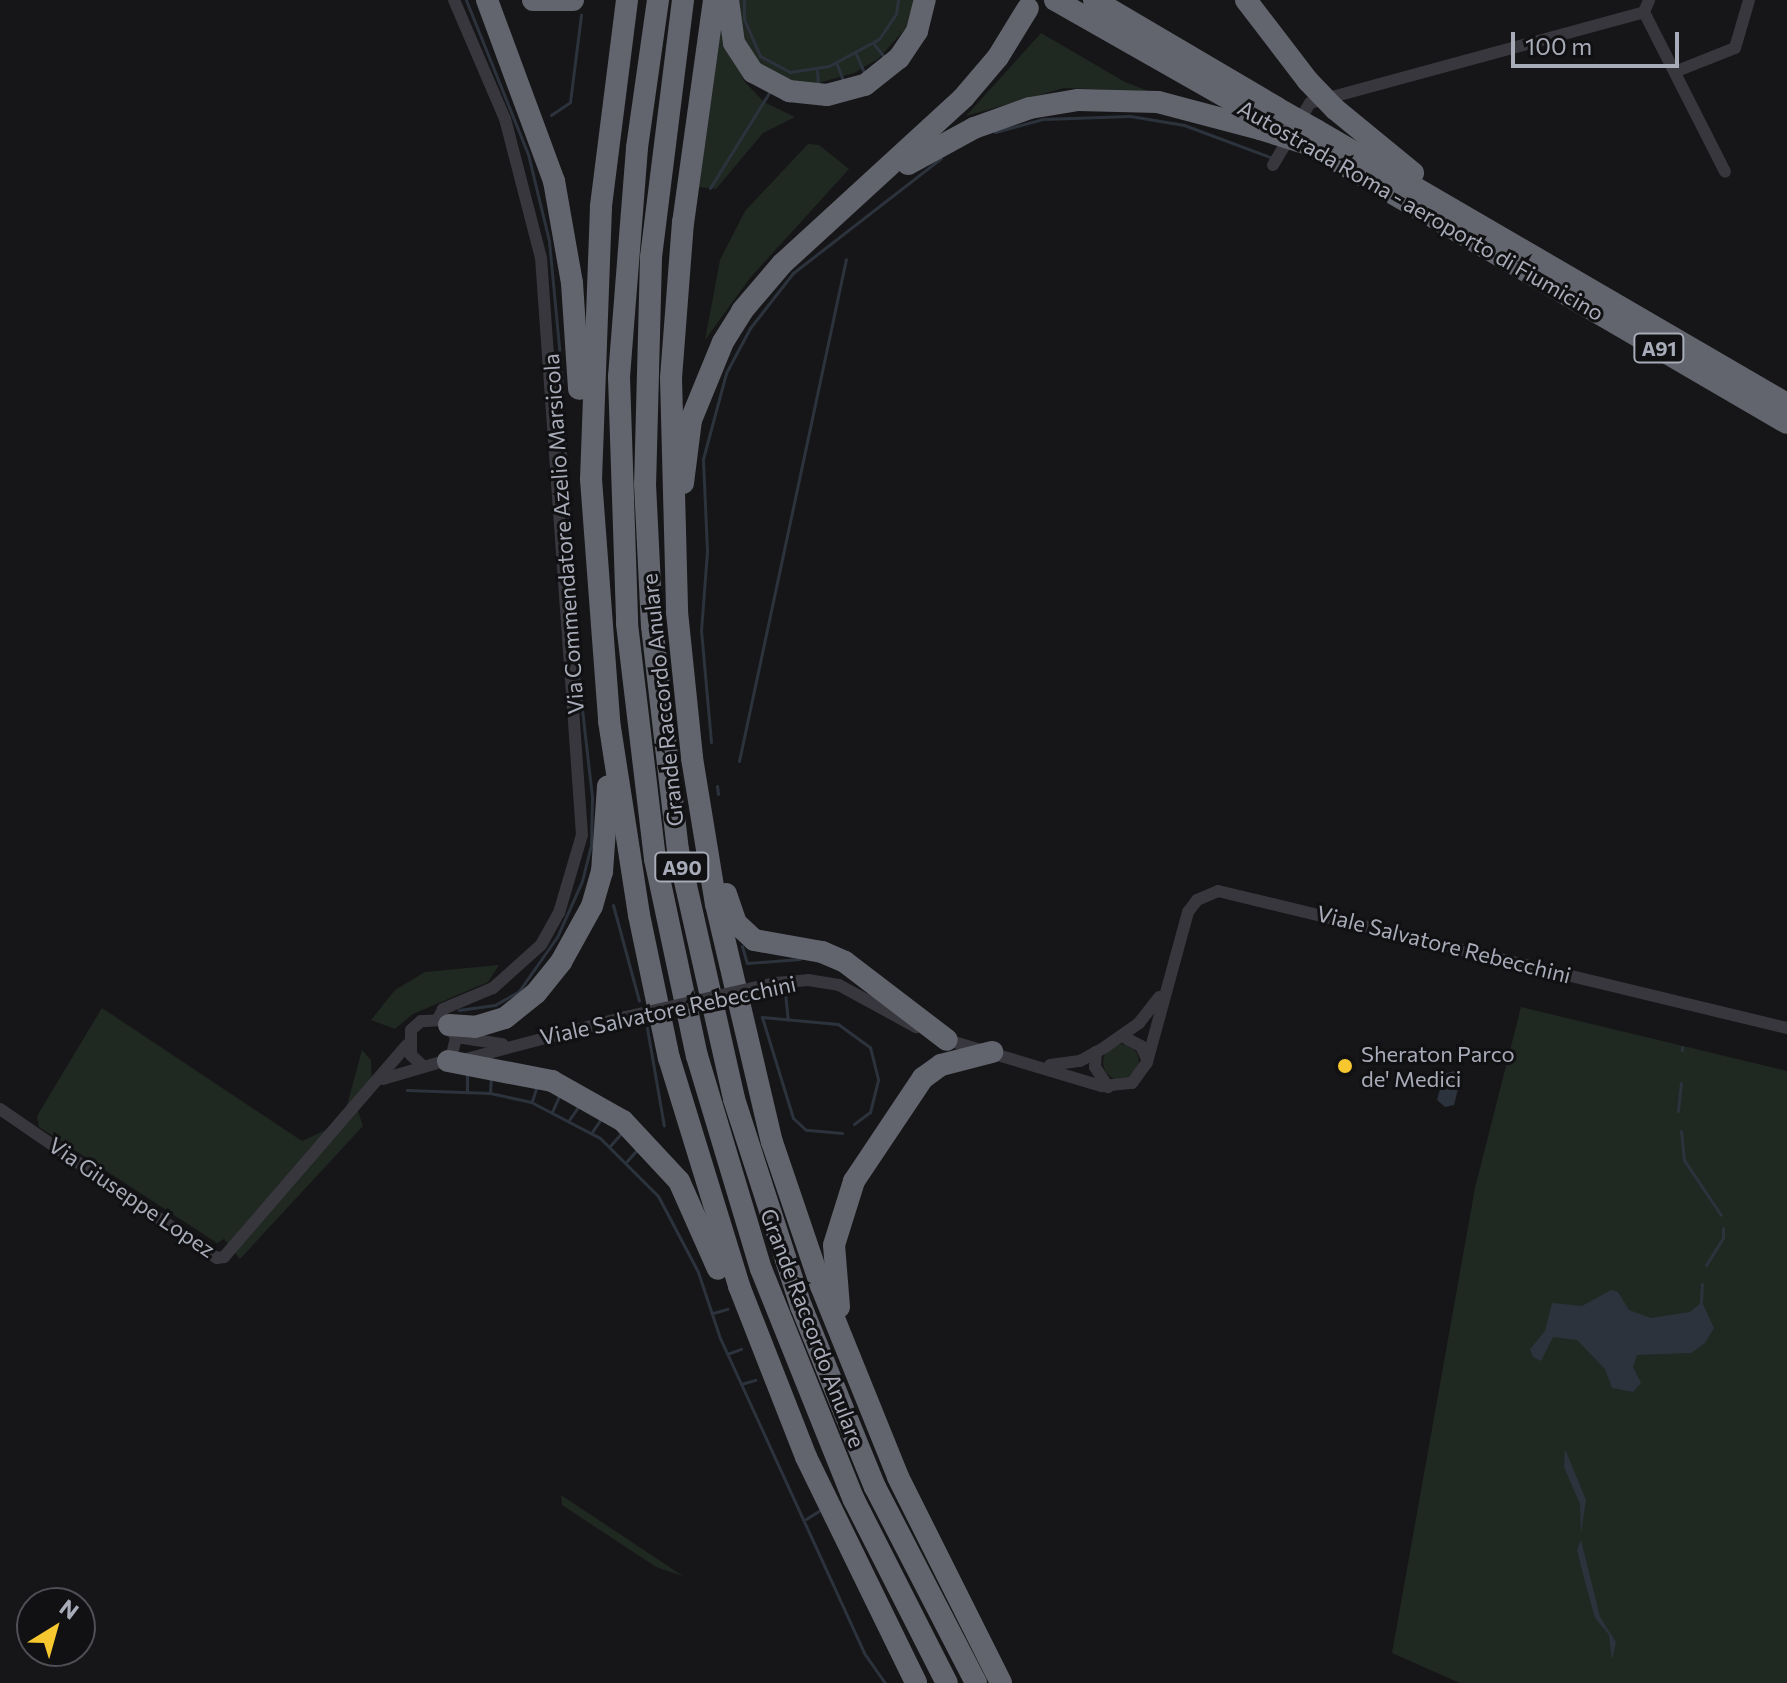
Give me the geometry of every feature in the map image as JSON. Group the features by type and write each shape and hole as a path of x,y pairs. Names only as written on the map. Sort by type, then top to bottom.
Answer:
{"highway":[{"path":"487,0 539,128 561,211 595,536"},
{"path":"533,0 573,0"},
{"path":"627,0 598,257 591,479 609,721 639,915 669,1058 717,1220 782,1400 835,1522 916,1683"},
{"name":"Grande Raccordo Anulare","path":"658,0 637,148 619,377 627,624 655,859 697,1056 769,1293 854,1500 947,1683"},
{"name":"Grande Raccordo Anulare","path":"683,0 651,258 645,484 652,626 678,850 731,1086 801,1306 875,1487 976,1683"},
{"name":"Grande Raccordo Anulare","path":"714,0 683,222 671,378 677,612 692,758 716,904 772,1142 867,1404 947,1578 1001,1683"},
{"path":"728,0 734,43 753,72 789,91 827,95 856,89 895,62 917,31 925,0"},
{"name":"Autostrada Roma - aeroporto di Fiumicino","path":"1055,0 1268,119 1312,137 1532,256 1787,404"},
{"name":"Autostrada Roma - aeroporto di Fiumicino","path":"1094,0 1268,119"},
{"path":"1246,0 1308,81 1335,109 1405,166 1532,256"},
{"path":"677,612 680,511 691,420 723,342 782,264 873,185 980,79 1028,8"},
{"path":"873,185 966,131 1057,103 1144,100 1268,119"},
{"name":"Autostrada Roma - aeroporto di Fiumicino","path":"1312,137 1787,423"},
{"path":"448,1027 483,1025 522,1006 555,971 582,926 598,890 607,842 609,721"},
{"path":"692,758 729,906 741,929 759,942 814,950 845,962 947,1040"},
{"path":"867,1404 835,1287 834,1245 843,1205 923,1078 941,1065 992,1052"},
{"path":"448,1061 552,1081 601,1107 654,1149 690,1202 740,1326 782,1400"}],"street":[{"name":"Via Commendatore Azelio Marsicola","path":"407,1045 416,1023 448,1027 443,1009 493,988 541,945 559,913 582,835 541,258 505,119 454,0"},
{"path":"1677,71 1735,48 1749,0"},
{"path":"1273,165 1310,103 1646,6 1725,172"},
{"name":"Viale Salvatore Rebecchini","path":"1147,1062 1164,991 1192,905 1203,895 1227,891 1787,1028"},
{"name":"Viale Salvatore Rebecchini","path":"423,1066 775,983 808,980 839,985 947,1040 1046,1066 1108,1087"},
{"name":"Viale Salvatore Rebecchini","path":"1046,1066 1096,1052 1122,1036 1164,991"},
{"name":"Viale Salvatore Rebecchini","path":"448,1027 513,1044"},
{"path":"448,1027 448,1061"},
{"path":"1096,1052 1095,1067 1108,1087 1132,1083 1147,1062 1141,1046 1122,1036"},
{"path":"383,1079 423,1066 407,1045"},
{"name":"Via Giuseppe Lopez","path":"0,1109 217,1258 231,1252 383,1079 407,1045"}],"shaded area":[{"path":"733,0 917,0 907,27 878,59 854,73 811,85 782,80 747,53"},
{"path":"720,21 744,81 764,102 795,117 763,133 716,189 699,187"},
{"path":"1041,33 1125,82 1148,91 1064,88 966,116"},
{"path":"808,144 819,145 849,169 750,278 705,340 720,260 745,211"},
{"path":"499,965 488,982 413,1014 395,1029 371,1020 395,990 425,972"},
{"path":"1521,1007 1787,1071 1787,1683 1460,1683 1392,1653 1475,1188"},
{"path":"102,1008 302,1141 330,1128 346,1109 362,1050 371,1060 372,1086 356,1105 363,1126 240,1259 224,1239 217,1243 39,1127 37,1116"},
{"path":"1121,1044 1134,1049 1139,1062 1134,1075 1121,1080 1108,1075 1103,1062 1108,1049"},
{"path":"1454,1071 1461,1077 1454,1105 1445,1107 1437,1100 1444,1074"},
{"path":"1611,1290 1618,1292 1629,1310 1651,1318 1690,1312 1702,1302 1714,1328 1705,1343 1691,1353 1637,1355 1633,1367 1641,1383 1633,1392 1612,1388 1605,1369 1577,1340 1553,1337 1541,1361 1533,1357 1530,1349 1545,1331 1552,1303 1582,1306"},
{"path":"1565,1449 1586,1500 1581,1534 1580,1504 1564,1467"},
{"path":"561,1495 683,1576 656,1567 562,1505"},
{"path":"1581,1540 1600,1617 1616,1642 1612,1660 1609,1635 1595,1618 1584,1578 1577,1550"}],"waterway":[{"path":"466,0 528,154 549,241 561,369 574,631"},
{"path":"744,0 744,19 760,56 790,72 829,66 879,39 896,14 898,0"},
{"path":"551,115 570,102 581,15"},
{"path":"873,43 885,58"},
{"path":"856,54 864,72"},
{"path":"836,62 843,80"},
{"path":"817,71 818,87"},
{"path":"710,188 769,93"},
{"path":"995,132 1043,119 1130,116 1184,125 1270,157"},
{"path":"711,742 701,631 707,551 703,459 726,373 750,328 793,273 941,158"},
{"path":"739,761 846,259"},
{"path":"459,1010 495,1005 519,991 557,937 582,881 591,846 592,797 575,647"},
{"path":"717,786 718,794"},
{"path":"613,905 639,1001"},
{"path":"742,946 747,963 800,959"},
{"path":"785,993 788,1020"},
{"path":"842,1133 806,1130 793,1118 762,1017 838,1024 870,1047 878,1080 870,1112 854,1124"},
{"path":"647,1028 664,1126"},
{"path":"467,1076 467,1092"},
{"path":"490,1093 491,1076"},
{"path":"1678,1111 1681,1083"},
{"path":"532,1101 537,1086"},
{"path":"407,1090 490,1093 531,1102 600,1138 658,1196 698,1272 720,1338 864,1653 885,1683"},
{"path":"552,1112 560,1094"},
{"path":"569,1120 578,1107"},
{"path":"592,1132 600,1120"},
{"path":"1681,1131 1684,1160 1721,1215"},
{"path":"610,1146 622,1132"},
{"path":"627,1161 637,1150"},
{"path":"1706,1265 1723,1238 1723,1228"},
{"path":"1701,1302 1702,1284"},
{"path":"713,1313 727,1309"},
{"path":"727,1354 741,1349"},
{"path":"741,1384 755,1380"},
{"path":"806,1519 819,1511"}],"place":[{"name":"Sheraton Parco de' Medici","path":"1345,1066"}]}
